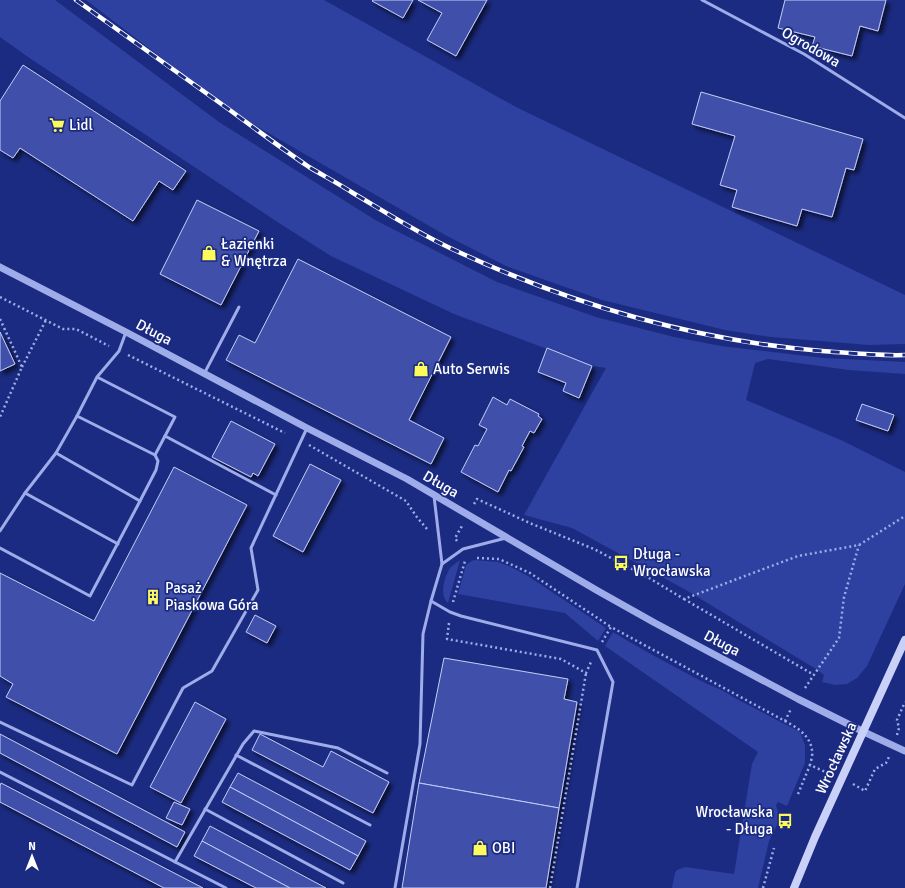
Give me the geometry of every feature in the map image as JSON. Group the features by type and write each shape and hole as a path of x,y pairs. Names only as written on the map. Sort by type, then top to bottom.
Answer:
{"main road":[{"name":"Wrocławska","path":"794,888 818,831 905,640"}],"street":[{"name":"Długa","path":"0,267 407,479 655,623 864,732 905,751"}],"lane":[{"name":"Ogrodowa","path":"702,0 804,54 905,118"},
{"path":"204,374 239,307"},
{"path":"0,531 25,493 56,453 97,377 119,351 126,332"},
{"path":"97,377 175,417 155,455"},
{"path":"0,548 90,596 156,470 158,461 155,455 77,416"},
{"path":"0,722 132,785 183,688 212,671 258,590 251,548 307,428"},
{"path":"165,436 276,495"},
{"path":"56,453 140,501"},
{"path":"25,493 118,544"},
{"path":"395,888 420,744 422,634 442,564 433,495"},
{"path":"442,564 463,549 507,537"},
{"path":"431,601 450,612 461,616 597,650 613,682 577,888"},
{"path":"175,862 236,755 254,731 338,748 388,773"},
{"path":"236,755 370,825"},
{"path":"0,772 226,888"},
{"path":"205,809 343,884"}],"path":[{"path":"0,297 63,329 76,329 301,441 406,501 416,516 431,533 455,538 463,549 466,557 450,612 447,639 561,659 586,673"},
{"path":"0,319 22,367"},
{"path":"0,417 22,367 46,320"},
{"path":"455,538 477,499 532,524 594,549 649,578 814,675"},
{"path":"684,599 798,556 859,545 905,516"},
{"path":"466,557 499,558 530,574 611,627 785,720 798,698 839,638 844,597 859,545"},
{"path":"550,888 586,673 597,650 611,627"},
{"path":"798,794 810,766"},
{"path":"763,888 774,848"}],"shaded area":[{"path":"0,0 55,0 219,122 377,221 497,282 596,317 674,337 721,346 824,358 905,362 905,374 849,370 768,359 755,363 746,400 843,441 905,472 905,584 867,666 857,678 847,684 835,685 822,682 824,675 816,669 686,590 572,528 524,515 606,368 592,366 454,314 331,256 28,57 0,37"},
{"path":"86,0 324,0 516,107 905,295 905,344 869,345 771,337 725,330 602,300 506,266 445,235 232,112"},
{"path":"460,560 448,603 445,600 443,591 444,581 450,568"},
{"path":"474,560 498,562 511,567 528,576 606,628 598,641 565,613 458,594 466,565"},
{"path":"613,632 669,664 726,692 800,732 805,745 805,763 787,806 778,802 776,805 780,819 769,841 758,888 672,888 675,873 677,870 685,867 734,874 752,764 758,752 605,646"}],"building":[{"path":"413,0 403,18 372,1"},
{"path":"418,0 487,0 456,56 427,40 442,13"},
{"path":"785,0 886,0 878,31 860,26 852,56 812,46 815,37 778,28"},
{"name":"Lidl","path":"23,65 186,171 173,190 159,181 133,221 20,148 13,158 0,150 0,101"},
{"path":"701,92 863,139 854,170 846,168 832,217 802,209 797,226 732,207 737,190 720,185 735,136 692,124"},
{"name":"Łazienki & Wnętrza","path":"197,200 259,231 221,305 160,274"},
{"path":"298,259 451,337 409,420 444,438 431,464 226,360 239,335 255,343"},
{"path":"0,332 15,364 0,371"},
{"path":"547,348 592,366 579,398 563,391 566,383 538,372"},
{"path":"493,397 507,405 510,399 539,414 538,416 542,419 534,433 530,431 522,446 524,447 511,471 509,470 498,492 461,472 475,445 478,446 487,429 479,425"},
{"path":"862,404 894,415 888,431 856,420"},
{"path":"231,421 275,444 258,476 253,473 251,477 212,457"},
{"path":"310,464 341,480 303,552 273,536"},
{"name":"Pasaż Piaskowa Góra","path":"174,467 247,505 117,754 6,697 13,684 0,676 0,573 94,621"},
{"path":"255,615 276,626 267,643 246,632"},
{"path":"444,658 568,679 564,699 577,702 559,808 419,783"},
{"path":"195,702 226,719 181,803 150,787"},
{"path":"0,734 185,832 177,847 0,753"},
{"path":"260,734 323,767 331,751 389,782 373,813 252,750"},
{"path":"238,773 366,841 358,856 230,787"},
{"path":"1,783 203,888 164,888 0,802"},
{"name":"OBI","path":"419,783 559,808 546,888 402,888"},
{"path":"230,787 358,856 350,870 222,802"},
{"path":"174,802 190,809 182,825 166,818"},
{"path":"210,826 326,888 290,888 202,841"},
{"path":"202,841 290,888 256,888 194,856"}],"railway":[{"path":"76,0 309,167 401,222 450,248 495,268 585,302 631,316 725,338 773,346 822,351 905,355"}],"place":[{"name":"Lidl","path":"57,125"},
{"name":"Łazienki & Wnętrza","path":"209,253"},
{"name":"Auto Serwis","path":"421,369"},
{"name":"Długa - Wrocławska","path":"621,563"},
{"name":"Pasaż Piaskowa Góra","path":"153,597"},
{"name":"Wrocławska - Długa","path":"785,821"},
{"name":"OBI","path":"480,848"}]}
